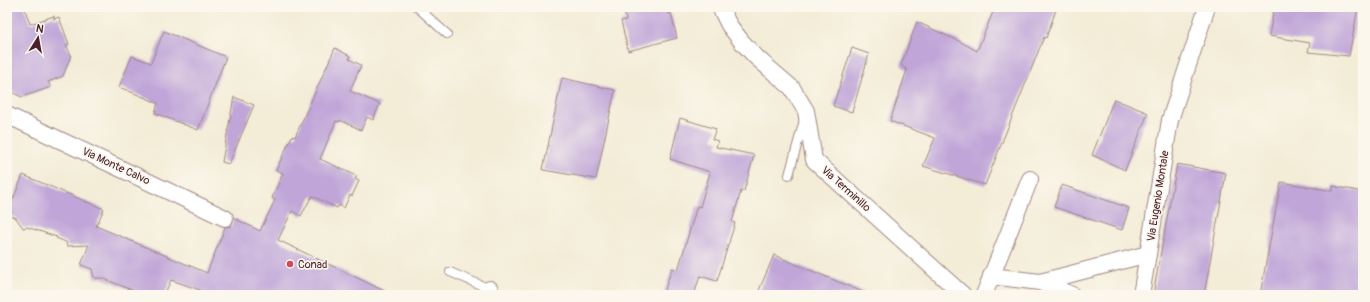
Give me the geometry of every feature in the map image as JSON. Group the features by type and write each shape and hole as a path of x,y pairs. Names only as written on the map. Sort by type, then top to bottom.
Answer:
{"street":[{"name":"Via Terminillo","path":"720,7 729,25 742,42 757,58 792,88 806,111 814,160 963,295"},
{"name":"Via Eugenio Montale","path":"991,276 1040,282 1148,254 1170,120 1207,7"},
{"name":"Via Monte Calvo","path":"7,115 225,218"},
{"path":"984,295 1030,179"},
{"path":"1141,295 1148,254"},
{"path":"1040,282 1072,295"}],"lane":[{"path":"417,7 447,34"},
{"path":"789,175 806,111"},
{"path":"450,272 489,292"}],"building":[{"path":"7,7 24,7 30,24 54,16 54,19 59,17 69,44 66,45 71,55 63,76 48,82 51,87 22,97 7,90"},
{"path":"623,7 661,7 662,11 668,9 669,14 671,13 677,38 628,51 621,21 626,20"},
{"path":"995,7 1057,7 1046,38 1044,37 985,185 923,166 935,138 890,121 907,70 901,65 917,22 977,51"},
{"path":"1274,7 1358,7 1349,56 1308,52 1310,43 1269,36"},
{"path":"164,31 226,57 198,130 155,113 158,103 119,87 132,56 151,63"},
{"path":"335,48 350,56 349,59 361,65 350,91 380,104 373,120 367,117 361,130 340,120 339,122 336,121 320,159 357,176 355,179 359,181 344,208 339,205 337,208 312,196 301,216 292,211 278,240 393,295 198,295 200,290 171,280 164,295 144,295 102,278 94,278 92,269 81,265 89,245 67,246 66,242 56,238 57,237 27,227 23,228 16,218 7,214 23,175 104,209 96,226 207,273 225,227 231,226 234,218 260,231 275,200 272,198 283,173 276,170 292,136 295,137"},
{"path":"852,48 869,54 852,112 833,106"},
{"path":"562,78 615,90 596,179 543,170"},
{"path":"234,97 254,105 229,164 222,162"},
{"path":"1114,99 1148,113 1125,170 1092,155"},
{"path":"680,118 716,129 712,139 718,141 716,147 754,155 744,191 741,191 732,222 735,223 717,281 700,276 694,295 663,295 672,268 678,270 697,206 700,207 710,172 670,159"},
{"path":"1177,164 1226,173 1204,295 1153,295"},
{"path":"1281,182 1333,191 1333,186 1363,192 1363,295 1260,295"},
{"path":"1062,185 1129,208 1122,230 1054,207"},
{"path":"774,255 870,295 757,295"}],"place":[{"name":"Conad","path":"290,264"}]}
